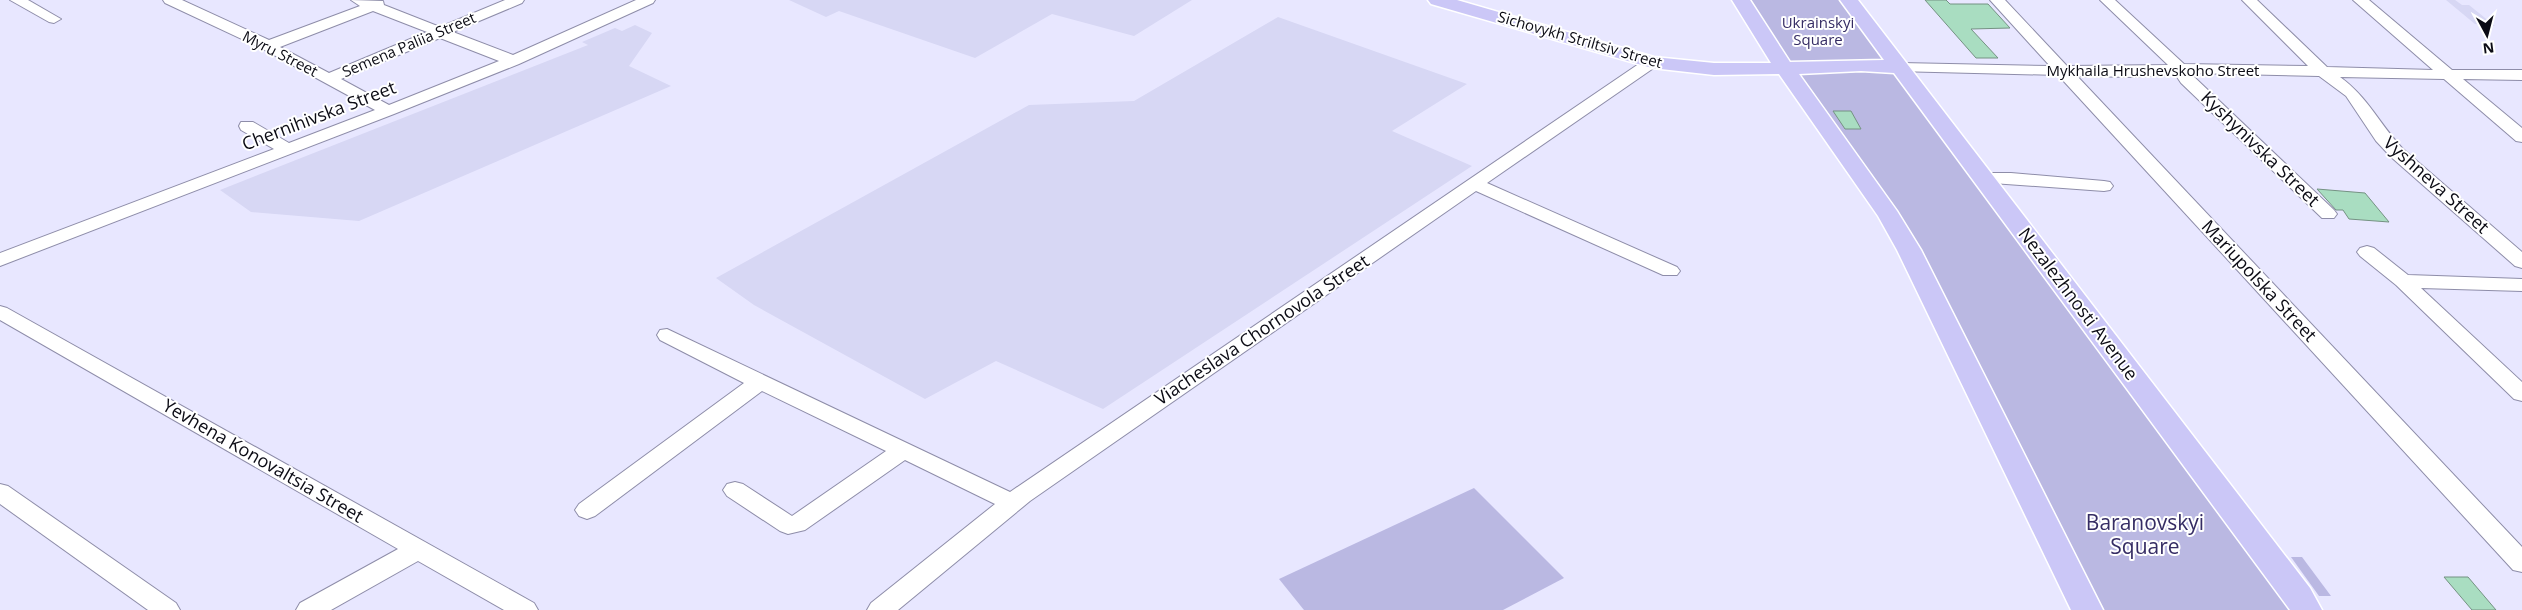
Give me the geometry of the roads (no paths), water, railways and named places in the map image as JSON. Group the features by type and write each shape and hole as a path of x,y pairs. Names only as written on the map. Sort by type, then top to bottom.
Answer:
{"main road":[{"name":"Sichovykh Striltsiv Street","path":"1437,0 1652,62 1700,67 1784,68"},
{"path":"1742,0 1784,68 1889,216 1909,250 2087,610"},
{"name":"Nezalezhnosti Avenue","path":"1849,0 2299,597 2306,610"},
{"name":"Mykhaila Hrushevskoho Street","path":"1784,68 1874,65 1901,68"}],"street":[{"path":"17,0 54,19"},
{"path":"268,46 365,3 387,0"},
{"name":"Semena Paliia Street","path":"328,79 517,0"},
{"name":"Chernihivska Street","path":"0,260 388,111 512,61 648,0"},
{"name":"Mariupolska Street","path":"1997,0 2522,562"},
{"name":"Kyshynivska Street","path":"2107,0 2179,69 2187,80 2328,214"},
{"name":"Vyshneva Street","path":"2249,0 2323,72 2352,93 2382,138 2397,153 2522,262"},
{"path":"2360,0 2522,137"},
{"name":"Myru Street","path":"180,1 388,111"},
{"path":"365,3 439,34 512,61"},
{"path":"1606,49 1629,62 1632,70 1628,78"},
{"name":"Viacheslava Chornovola Street","path":"880,610 1010,503 1652,62"},
{"path":"1628,78 1657,70 1700,67"},
{"name":"Mykhaila Hrushevskoho Street","path":"1901,68 2144,72 2179,69 2522,75"},
{"path":"246,126 289,150"},
{"path":"1984,178 2011,178 2104,186"},
{"path":"1474,184 1670,271"},
{"path":"2367,252 2403,281 2522,394"},
{"path":"2403,281 2522,284"},
{"name":"Yevhena Konovaltsia Street","path":"0,312 525,610"},
{"path":"667,335 760,382 995,493 1010,503"},
{"path":"587,510 760,382"},
{"path":"734,490 788,525 797,524 903,450"},
{"path":"0,492 167,610"},
{"path":"309,610 418,549"}],"park label":[{"name":"Ukrainskyi Square","path":"1818,32"},
{"name":"Baranovskyi Square","path":"2145,535"}]}
